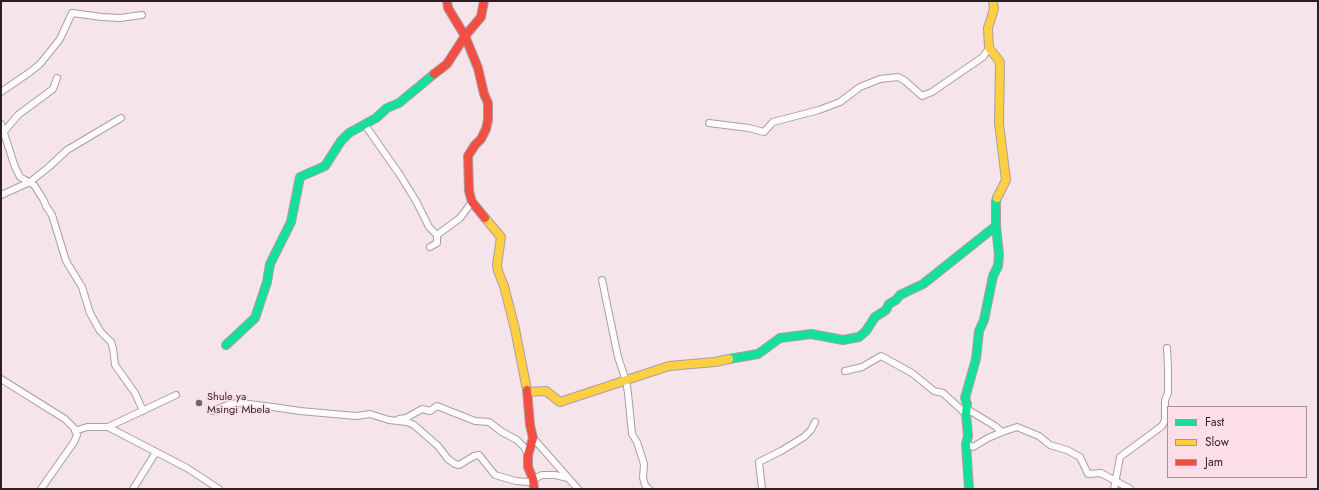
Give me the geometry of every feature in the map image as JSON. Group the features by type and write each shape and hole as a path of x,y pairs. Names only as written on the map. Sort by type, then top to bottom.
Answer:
{"street":[{"path":"447,1 448,8 465,36 478,68 484,94 488,103 488,120 486,129 481,139 471,151 468,160 469,191 472,202 501,237 497,265 515,329 527,384 533,438 528,455 528,467 533,479 534,489"},
{"path":"226,345 255,318 267,282 270,264 291,222 300,177 325,166 341,141 349,133 365,125 387,108 399,102 447,64 465,36 480,17 484,1"},
{"path":"969,489 966,444 968,436 967,411 965,398 976,359 979,331 984,320 994,276 998,266 996,201 1006,180 999,123 1000,62 989,48 988,28 994,9 993,1"},
{"path":"1,92 40,64 60,39 72,13 120,18 142,15"},
{"path":"709,123 749,128 764,132 773,122 819,110 840,102 860,87 880,79 898,77 904,80 922,96 932,92 983,57 989,48"},
{"path":"3,132 18,115 53,89 57,78"},
{"path":"1,195 30,182 67,150 121,118"},
{"path":"1,124 11,156 20,177 34,185 52,215 66,261 82,287 90,313 100,331 111,342 116,365 135,393 143,411"},
{"path":"365,125 400,174 429,227 437,235 437,243 430,247"},
{"path":"437,235 460,218 472,202"},
{"path":"527,392 546,391 560,402 669,366 715,362 758,354 780,338 811,334 843,340 859,337 866,331 875,317 886,310 889,304 896,300 900,295 923,284 996,226"},
{"path":"602,280 618,357 626,381 632,434 637,442 644,464 645,485 649,489"},
{"path":"1114,489 1120,457 1162,426 1165,420 1165,400 1168,392 1167,348"},
{"path":"845,371 862,367 881,356 912,373 934,391 943,393 967,411 995,426 1002,432"},
{"path":"1,378 65,419 75,428 77,435 74,442 41,489"},
{"path":"75,431 86,427 108,427 176,395"},
{"path":"213,411 230,404 241,403 356,416 370,414 389,420 414,424 438,446 448,459 455,464 459,465 474,456 479,455 495,475 516,481 528,482 542,475 555,475 568,478"},
{"path":"389,420 406,418 422,408 430,411 437,406 475,421 489,422 502,432 517,440 525,448 528,455"},
{"path":"762,489 759,462 804,437 816,422"},
{"path":"108,427 187,468 219,489"},
{"path":"966,444 973,447 988,438 1017,427 1039,436 1050,445 1067,450 1080,457 1088,474 1101,473 1130,489"},
{"path":"533,438 578,489"},
{"path":"133,489 156,452"}],"traffic: fast":[{"path":"226,345 255,318 267,282 270,264 291,222 300,177 325,166 341,141 349,133 376,118 387,108 399,103 434,74"},
{"path":"969,489 966,444 968,436 966,414 967,404 965,398 976,359 979,331 984,320 993,276 998,266 999,255 996,226 997,198"},
{"path":"729,359 758,354 780,338 811,334 843,340 859,337 866,331 875,317 886,310 889,304 896,300 900,295 923,284 996,226"}],"traffic: slow":[{"path":"993,1 994,9 988,28 989,48 1000,62 999,123 1006,180 997,198"},
{"path":"485,218 501,237 497,265 498,271 504,286 515,329 527,390"},
{"path":"527,392 546,391 560,402 669,366 715,362 729,359"}],"traffic: jam":[{"path":"434,74 447,64 465,36 448,8 447,1"},
{"path":"484,1 481,17 465,36 478,68 484,94 488,103 488,120 486,129 481,139 468,156 469,191 472,202 485,218"},
{"path":"527,390 530,425 533,438 528,455 528,467 533,479 534,489"}],"place":[{"name":"Shule ya Msingi Mbela","path":"199,403"}]}
